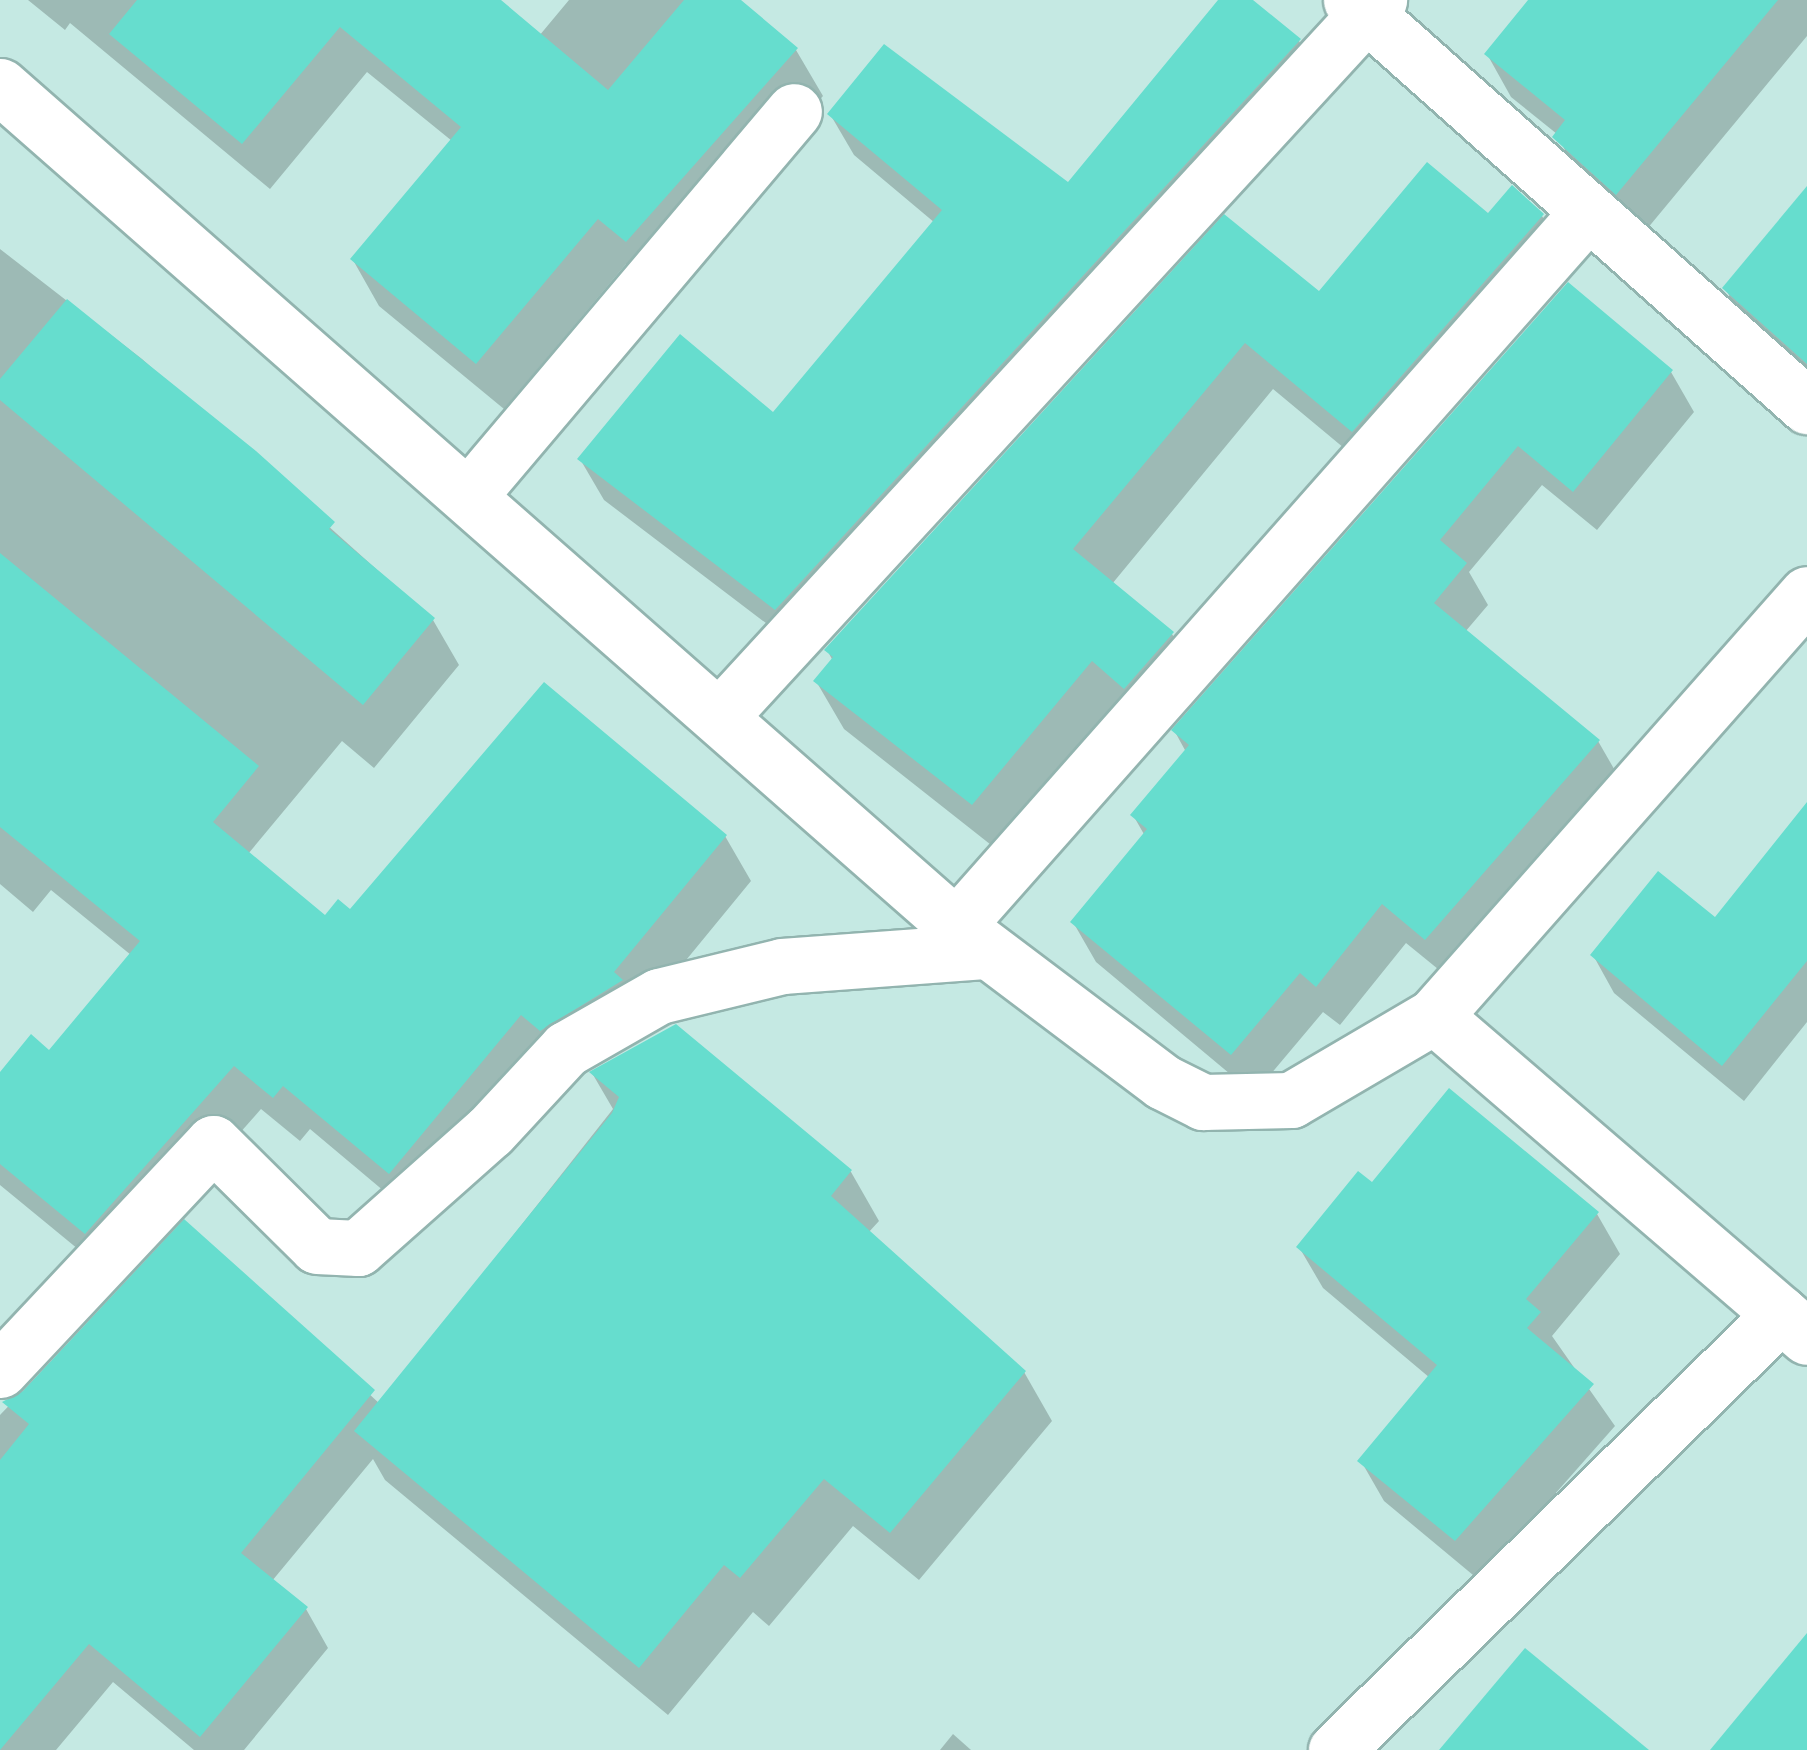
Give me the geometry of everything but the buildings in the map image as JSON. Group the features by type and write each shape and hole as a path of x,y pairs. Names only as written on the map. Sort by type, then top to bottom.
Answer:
{"street":[{"path":"721,715 1366,4 1588,212 1807,406"},
{"path":"0,86 471,493 971,938 1203,1102 1290,1100 1434,1016 1807,594"},
{"path":"471,493 794,111"},
{"path":"0,1370 213,1143 317,1246 358,1248 566,1050 659,996 782,966 971,938 1588,212"},
{"path":"1336,1750 1794,1325 1434,1016"}]}
